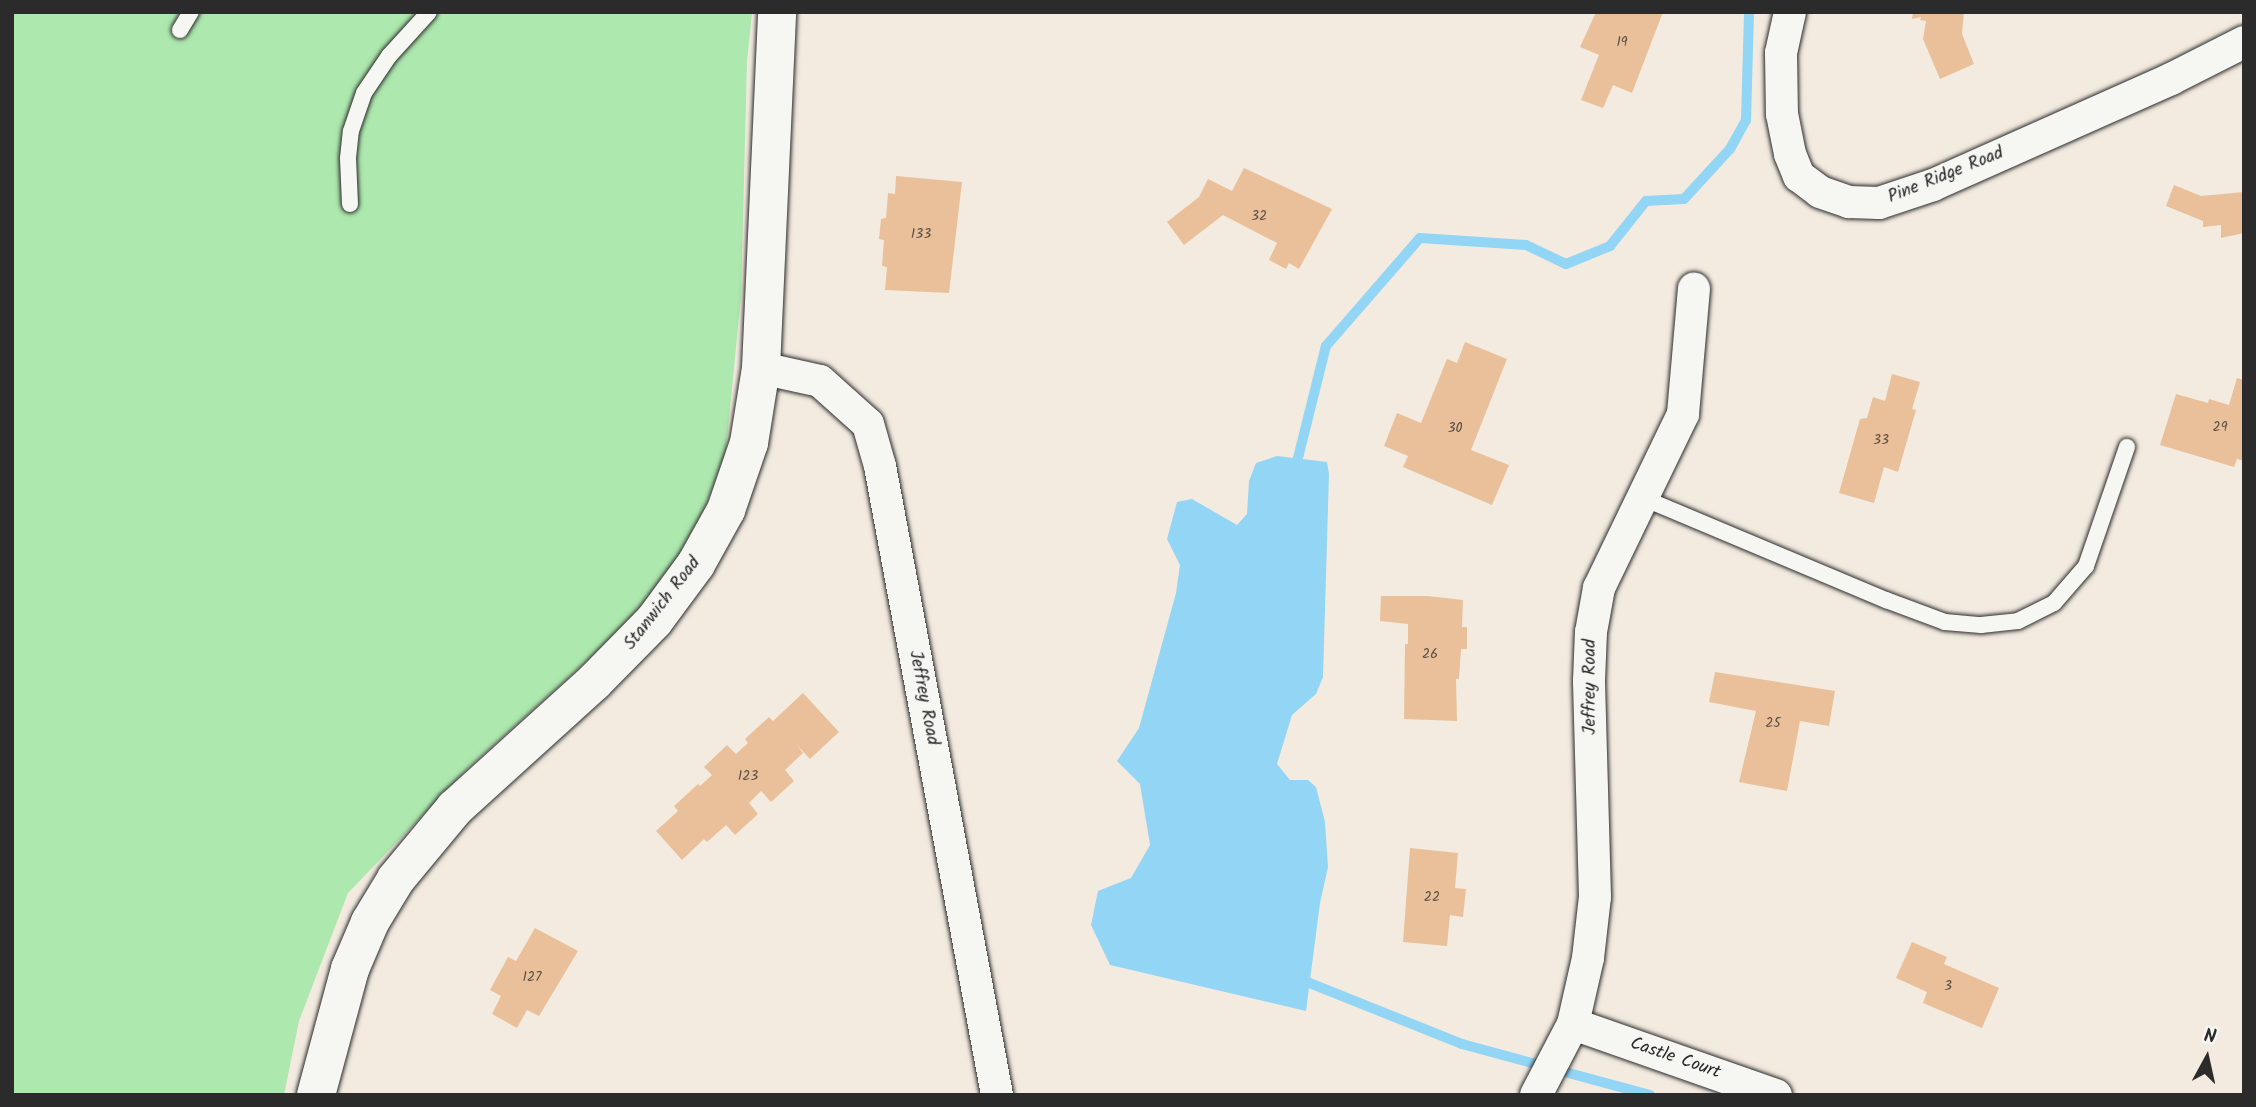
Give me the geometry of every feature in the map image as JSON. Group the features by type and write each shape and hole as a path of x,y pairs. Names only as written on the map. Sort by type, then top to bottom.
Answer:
{"street":[{"name":"Stanwich Road","path":"316,1095 350,969 369,922 396,879 455,808 594,682 646,629 686,579 712,538 737,482 749,443 761,368 777,12"},
{"name":"Pine Ridge Road","path":"1790,12 1781,53 1782,114 1790,154 1799,176 1820,192 1849,202 1879,203 1933,186 2171,79 2244,42"},
{"name":"Jeffrey Road","path":"1536,1095 1573,1024 1588,958 1595,897 1589,681 1591,632 1599,588 1683,414 1694,288"},
{"name":"Jeffrey Road","path":"761,368 820,381 868,424 882,480 997,1095"},
{"name":"Castle Court","path":"1573,1024 1776,1095"}],"lane":[{"path":"180,30 191,12"},
{"path":"350,204 348,158 351,131 364,93 389,57 429,12"},
{"path":"1643,498 1945,622 1994,624 2018,621 2054,603 2086,566 2127,447"}],"green space":[{"path":"12,12 752,12 747,62 741,297 725,459 686,553 618,633 466,770 348,893 299,1021 284,1095 12,1095"}],"water":[{"path":"1277,456 1327,462 1329,474 1323,677 1316,694 1292,715 1277,764 1290,780 1308,780 1316,787 1325,822 1328,867 1320,903 1306,1011 1110,965 1091,925 1098,891 1131,878 1150,845 1140,784 1117,761 1139,728 1176,593 1180,565 1167,539 1177,502 1192,499 1237,525 1247,514 1249,481 1256,463"}],"building":[{"path":"1596,12 1663,12 1632,93 1613,85 1603,108 1581,100 1599,55 1580,47"},
{"path":"1913,12 1964,12 1962,34 1974,64 1940,79 1923,39 1926,21 1920,20 1921,17 1912,19"},
{"path":"1244,168 1332,209 1299,269 1289,263 1286,269 1269,260 1277,243 1223,215 1184,245 1167,222 1199,197 1208,179 1232,191"},
{"path":"896,176 962,182 949,293 885,290 887,267 882,266 884,240 879,239 881,219 886,218 888,193 895,194"},
{"path":"2174,185 2201,196 2244,192 2244,233 2221,238 2221,225 2203,227 2203,221 2166,206"},
{"path":"1465,342 1507,359 1471,450 1509,465 1492,505 1403,467 1408,456 1384,446 1397,413 1421,423 1447,359 1457,363"},
{"path":"1892,374 1920,382 1912,409 1916,410 1898,472 1884,467 1874,503 1839,493 1860,419 1867,418 1873,397 1885,401"},
{"path":"2237,378 2244,380 2244,461 2237,459 2234,467 2160,445 2176,394 2208,403 2209,399 2229,405"},
{"path":"1381,596 1428,596 1463,600 1462,627 1467,627 1467,649 1461,649 1459,679 1456,679 1457,721 1404,719 1405,644 1408,644 1408,624 1380,621"},
{"path":"1715,672 1835,691 1829,726 1800,721 1787,791 1739,782 1756,711 1709,702"},
{"path":"803,693 839,732 810,759 796,744 803,753 785,770 794,781 771,802 761,791 749,803 758,814 735,835 726,825 707,842 704,839 682,860 656,831 678,811 674,806 712,775 704,767 727,745 736,754 748,743 745,739 769,717 773,721"},
{"path":"1410,848 1458,853 1455,888 1466,889 1463,917 1450,915 1447,946 1403,942"},
{"path":"535,928 578,951 539,1016 527,1010 517,1028 492,1014 501,996 490,990 508,957 516,961"},
{"path":"1912,942 1947,957 1944,964 1999,988 1982,1028 1923,1003 1927,992 1896,978"}],"waterway":[{"path":"1295,470 1326,346 1420,238 1526,245 1566,264 1610,246 1646,201 1684,199 1730,149 1746,120 1749,12"},
{"path":"1297,978 1462,1044 1650,1095"}]}
